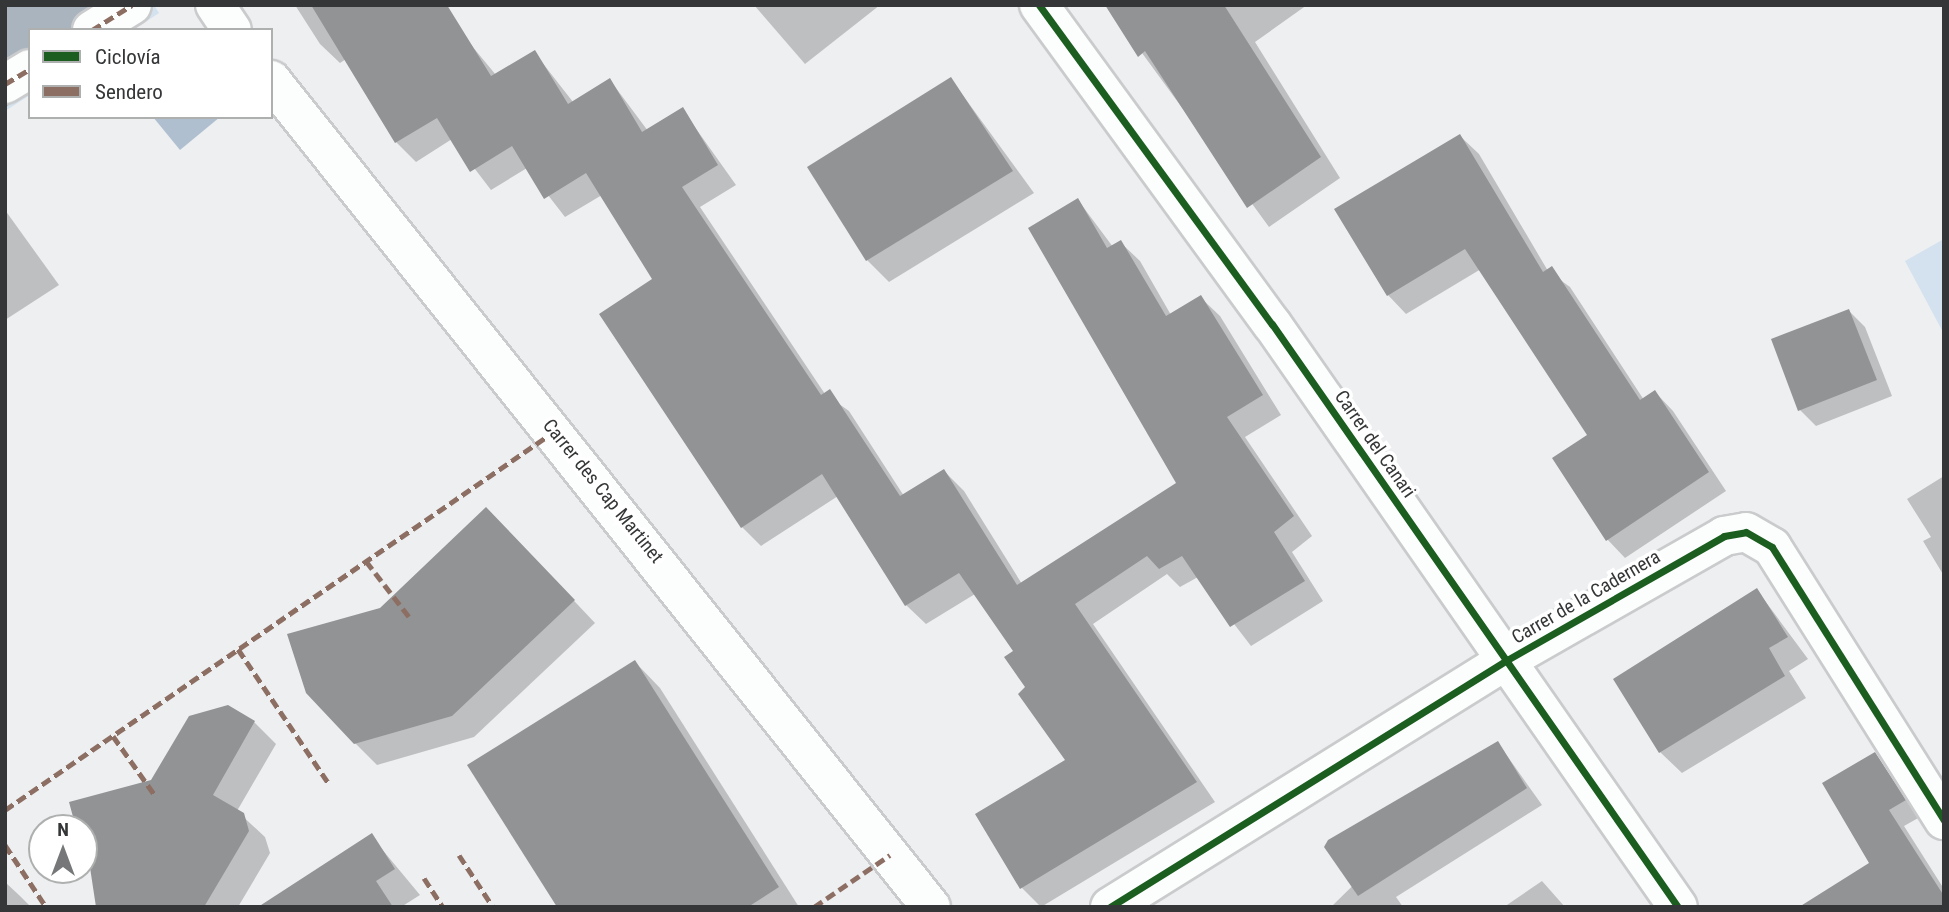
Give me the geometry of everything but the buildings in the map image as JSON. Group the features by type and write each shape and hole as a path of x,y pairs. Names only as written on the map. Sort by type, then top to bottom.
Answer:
{"street":[{"path":"95,28 132,5"},
{"path":"215,5 231,28"},
{"name":"Carrer del Canari","path":"1039,5 1507,660 1678,907"},
{"path":"5,84 28,70"},
{"name":"Carrer des Cap Martinet","path":"273,82 931,907"},
{"name":"Carrer de la Cadernera","path":"1110,907 1507,660 1724,536 1746,532 1772,547 1944,820"}],"shaded area":[{"path":"5,5 154,5 159,13 136,28 28,28 28,96 5,111"},
{"path":"155,119 218,119 180,150"},
{"path":"1944,239 1944,334 1905,261"}],"marked path":[{"path":"95,28 132,5"},
{"path":"5,84 28,70"},
{"path":"5,810 555,431"},
{"path":"366,561 410,618"},
{"path":"238,649 329,784"},
{"path":"113,736 154,794"},
{"path":"5,845 46,907"},
{"path":"459,855 493,907"},
{"path":"814,907 890,855"},
{"path":"424,878 443,907"}],"cycle path":[{"path":"1039,5 1272,324 1678,907"},
{"path":"1110,907 1507,660 1724,536 1746,532 1772,547 1944,820"}]}
